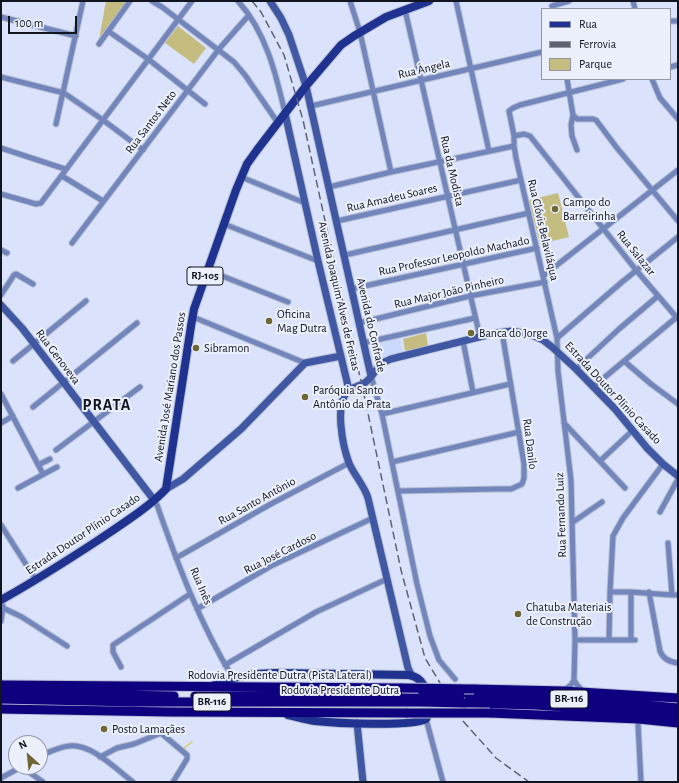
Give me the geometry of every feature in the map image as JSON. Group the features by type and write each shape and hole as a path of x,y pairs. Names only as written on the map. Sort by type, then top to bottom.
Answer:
{"highway":[{"name":"Rodovia Presidente Dutra (Pista Lateral)","path":"1,685 474,688 585,692 678,698"},
{"name":"Rodovia Presidente Dutra","path":"1,693 176,696 277,695 422,699"},
{"name":"Rodovia Presidente Dutra","path":"1,699 133,702 422,699 593,700 678,708"},
{"name":"Rodovia Presidente Dutra","path":"462,699 678,715"},
{"name":"BR-116","path":"1,709 170,712 275,711 490,713 639,719 678,723"},
{"path":"516,715 542,720 638,724 656,721"}],"main road":[{"name":"Avenida José Mariano dos Passos","path":"166,489 193,317 241,177 252,157 306,86 336,50 360,32 386,17 429,1"},
{"name":"Estrada Doutor Plínio Casado","path":"1,600 36,580 112,531 154,500 166,489"},
{"path":"211,686 233,678 255,674 405,672 421,681 426,689 428,716 426,719 417,722 357,723 314,721 275,711"}],"street":[{"path":"56,124 83,1"},
{"path":"99,44 130,1"},
{"path":"152,1 228,56 240,69 278,123"},
{"path":"1,194 38,205 41,203 192,1"},
{"name":"Avenida Joaquim Alves de Freitas","path":"238,1 249,15 262,38 272,63 285,113 349,390 343,398 340,414 345,451 349,463 367,494 387,579 405,672"},
{"name":"Avenida do Confrade","path":"270,1 281,18 289,35 306,86 345,255 363,343 382,414 417,584 430,636 439,660 455,678"},
{"path":"350,1 360,32 391,172"},
{"path":"456,1 489,151"},
{"path":"552,5 569,1"},
{"name":"Rua da Modista","path":"405,10 480,337"},
{"name":"Rua Santos Neto","path":"72,243 218,49 249,15"},
{"path":"1,18 76,36"},
{"path":"108,30 148,59 205,104"},
{"name":"Rua Ângela","path":"311,106 541,52"},
{"path":"1,78 64,93 143,150"},
{"path":"567,80 573,114 571,124 572,136 577,150"},
{"path":"570,94 619,80"},
{"path":"652,80 660,98 678,119"},
{"name":"Rua Clóvis Belaviláqua","path":"557,351 557,338 521,180 509,111 515,107 570,94"},
{"path":"573,114 577,119 596,120 678,220"},
{"name":"Rua Salazar","path":"514,136 524,134 530,136 636,270 678,317"},
{"path":"329,187 439,161 514,146"},
{"path":"1,148 65,169"},
{"path":"543,276 678,170"},
{"path":"62,176 103,202"},
{"path":"241,177 305,203"},
{"name":"Rua Amadeu Soares","path":"337,221 521,180"},
{"path":"345,255 528,213"},
{"path":"224,224 318,261"},
{"path":"557,338 636,270 678,237"},
{"name":"Rua Professor Leopoldo Machado","path":"351,289 537,248"},
{"path":"1,250 7,254"},
{"path":"208,270 288,302"},
{"path":"1,295 15,275 18,275 33,284"},
{"name":"Rua Major João Pinheiro","path":"359,323 470,296 545,282"},
{"path":"576,369 619,329 658,296"},
{"path":"13,360 86,301"},
{"name":"Rua Genoveva","path":"1,305 13,316 154,500"},
{"path":"193,317 305,363 341,356"},
{"path":"594,387 678,317"},
{"path":"363,343 475,318"},
{"path":"33,407 137,323"},
{"name":"Estrada Doutor Plínio Casado","path":"349,390 364,383 378,366 385,362 502,332 517,331 532,334 543,340 557,351 576,369 615,409 663,464 678,476"},
{"name":"Rua Danilo","path":"398,491 497,489 520,486 523,481 524,471 502,332"},
{"path":"463,341 473,392"},
{"name":"Rua Fernando Luiz","path":"557,351 571,480 575,640 574,680"},
{"path":"624,361 678,404"},
{"name":"Estrada Doutor Plínio Casado","path":"166,489 184,479 241,429 305,363"},
{"path":"382,414 510,384"},
{"path":"56,450 140,387"},
{"path":"1,394 43,474"},
{"path":"1,423 12,416"},
{"path":"564,423 625,488"},
{"path":"600,461 632,430"},
{"path":"392,462 519,432"},
{"path":"38,465 50,459"},
{"name":"Rua Santo Antônio","path":"176,558 269,504 349,463"},
{"path":"609,640 613,536 623,518 663,464"},
{"path":"18,488 57,468"},
{"path":"660,512 678,480"},
{"name":"Rua Inês","path":"154,500 190,594 233,678"},
{"path":"573,522 602,502"},
{"name":"Rua José Cardoso","path":"197,609 271,566 373,518"},
{"path":"1,525 36,580"},
{"path":"668,543 672,595"},
{"path":"226,665 316,612 387,579"},
{"path":"610,592 649,592 678,595"},
{"path":"575,640 633,640 631,592"},
{"path":"649,592 662,656 666,660 678,663"},
{"path":"121,667 112,650 113,645 190,594"},
{"path":"1,600 3,608 1,621"},
{"path":"3,608 22,617 67,646"},
{"path":"564,691 571,686 574,680"},
{"path":"574,680 585,692"},
{"path":"426,719 443,782"},
{"path":"357,723 362,782"},
{"path":"638,724 641,782"},
{"path":"100,757 117,748 134,744 161,732 188,755 173,782"},
{"path":"48,753 74,745 86,748 133,782"},
{"path":"33,775 43,782"}],"shaded area":[{"path":"400,338 403,352 372,360 369,348 371,346"}],"green space":[{"path":"106,1 128,1 98,45"},
{"path":"178,26 206,48 194,64 165,43"},
{"path":"558,193 569,237 540,244 529,200"},
{"path":"426,333 428,346 405,351 403,339"}],"waterway":[{"path":"183,749 192,742"}],"railway":[{"path":"252,1 261,12 284,55 303,120 362,385 401,570 425,658 463,721 496,758 529,782"}],"place":[{"name":"Campo do Barreirinha","path":"555,209"},
{"name":"Oficina Mag Dutra","path":"269,321"},
{"name":"Banca do Jorge","path":"471,333"},
{"name":"Sibramon","path":"196,348"},
{"name":"Paróquia Santo Antônio da Prata","path":"305,397"},
{"name":"Chatuba Materiais de Construção","path":"518,614"},
{"name":"Posto Lamaçães","path":"104,729"}],"district":[{"name":"PRATA","path":"107,405"}]}
